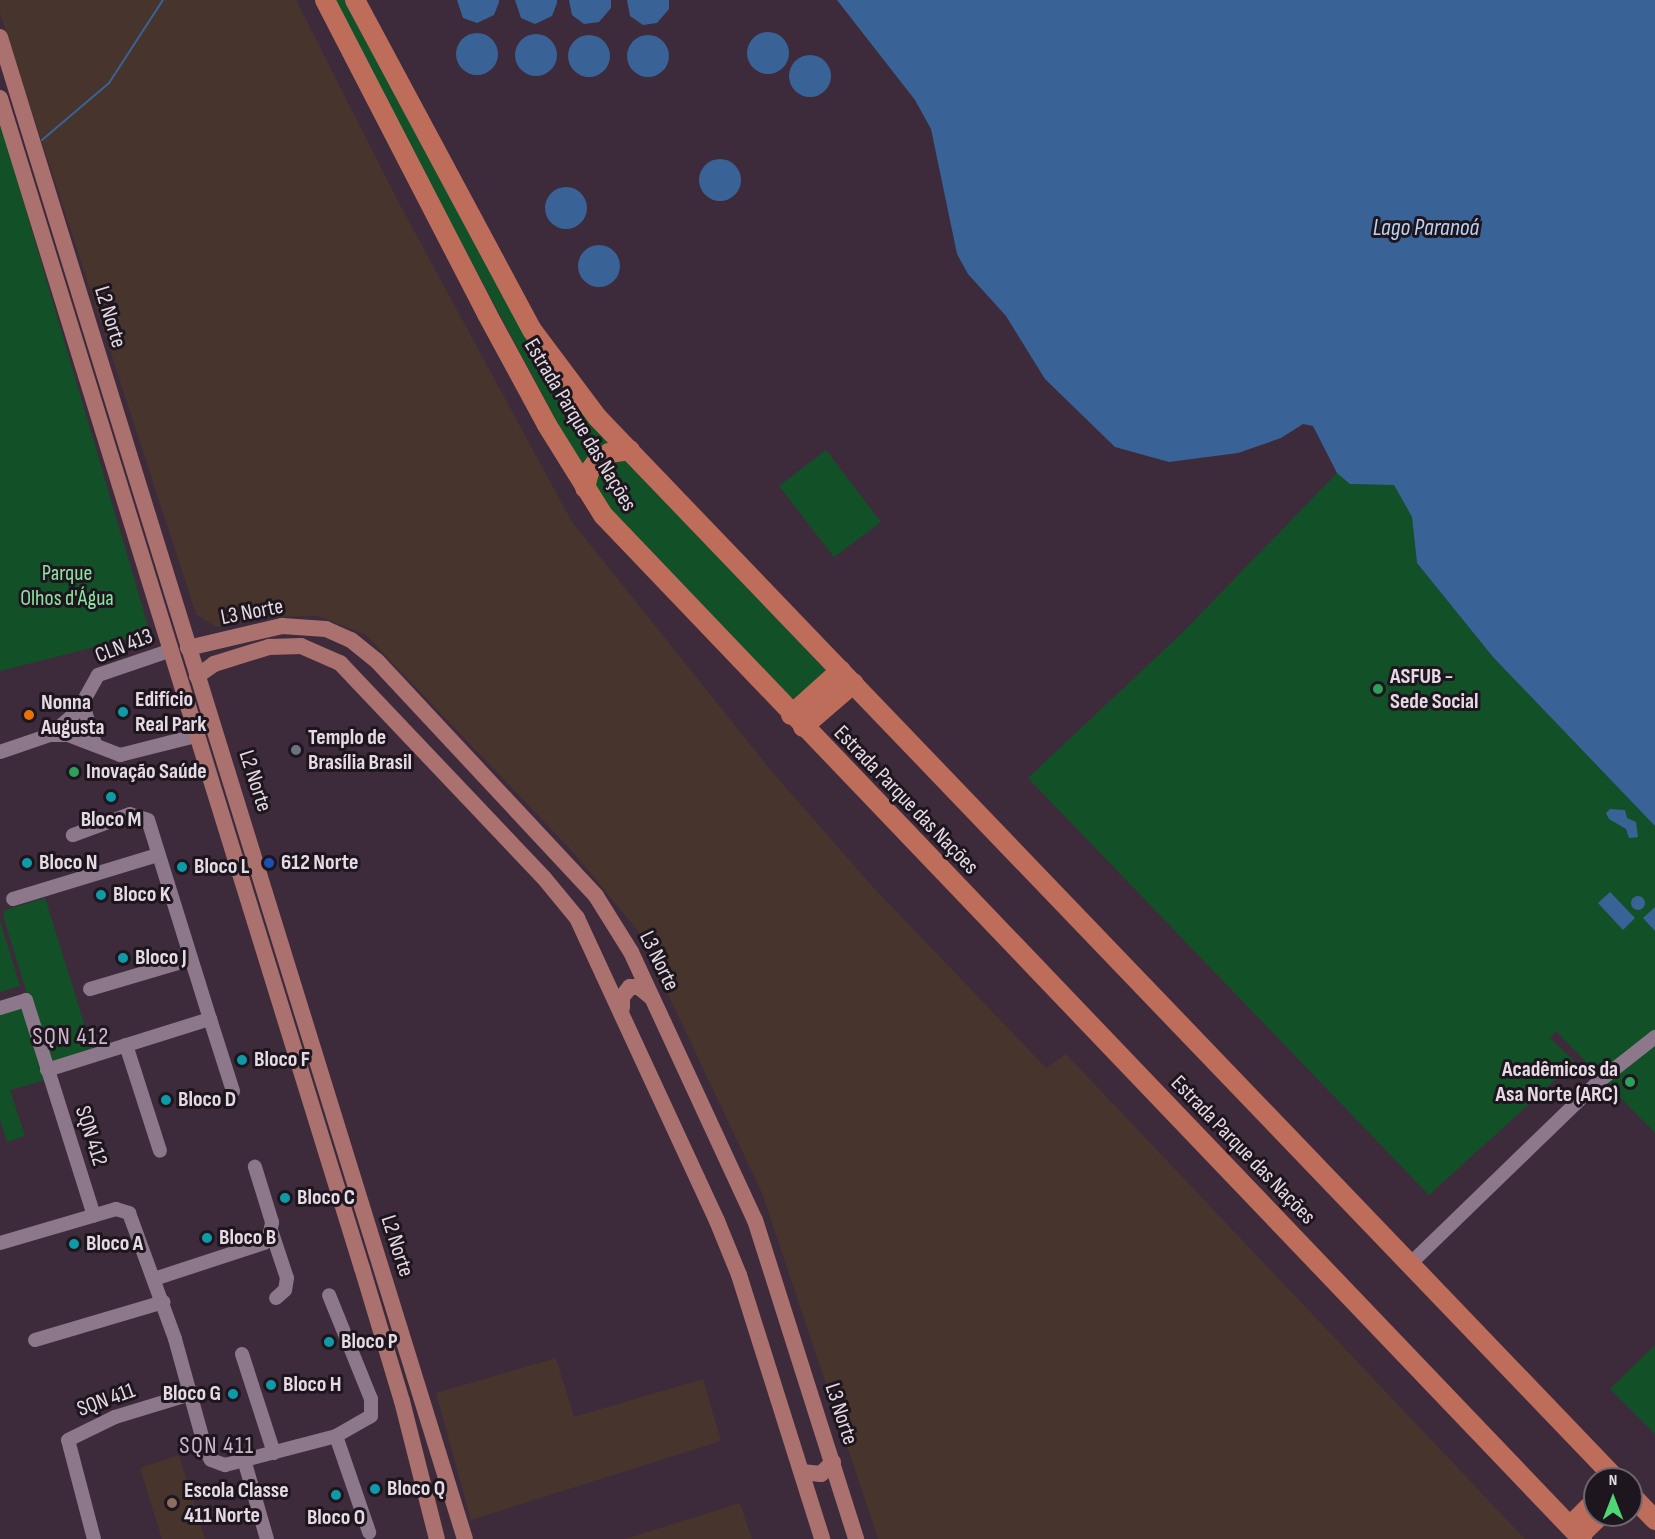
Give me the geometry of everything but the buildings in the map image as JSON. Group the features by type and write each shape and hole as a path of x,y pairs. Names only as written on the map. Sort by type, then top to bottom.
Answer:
{"highway":[{"name":"Estrada Parque das Nações","path":"326,0 487,314 585,488 621,536 1577,1534"},
{"name":"Estrada Parque das Nações","path":"355,0 532,330 571,385 630,450 1605,1467"},
{"path":"585,488 589,472 597,461 609,453 630,450"},
{"path":"797,721 848,676"},
{"path":"1643,1508 1655,1520"}],"main road":[{"name":"L2 Norte","path":"0,37 447,1488 465,1539"},
{"name":"L2 Norte","path":"0,98 195,736 338,1187 402,1401 423,1492 437,1539"},
{"name":"L3 Norte","path":"189,648 282,626 326,629 351,640 378,661 596,896 617,926 653,999 758,1228 856,1539"},
{"name":"L3 Norte","path":"197,676 214,664 269,647 301,646 340,663 560,897 589,940 622,1008 739,1275 822,1539"},
{"path":"214,794 233,789"},
{"path":"622,1008 622,997 630,987 639,987 653,999"},
{"path":"338,1187 355,1188"},
{"path":"802,1472 816,1475 833,1462"},
{"path":"809,1496 822,1485 840,1488"},
{"path":"423,1492 447,1488"}],"street":[{"name":"CLN 413","path":"50,735 83,704 94,680 104,672 169,651"},
{"path":"83,704 95,744"},
{"path":"0,752 50,735 76,736 120,755 195,736"},
{"path":"73,835 137,814 148,820 232,1091"},
{"path":"13,899 158,855"},
{"path":"90,989 191,958"},
{"name":"SQN 412","path":"0,1008 26,1000 94,1216"},
{"path":"47,1070 210,1020"},
{"path":"1410,1264 1598,1082 1655,1037"},
{"path":"126,1045 160,1151"},
{"path":"255,1167 272,1233 287,1278 285,1290 276,1298"},
{"path":"0,1243 120,1209 129,1213 163,1302 211,1460 225,1465 245,1463 336,1436 367,1422 372,1410 328,1295"},
{"path":"154,1279 264,1243 272,1233"},
{"path":"35,1340 163,1302"},
{"path":"242,1354 274,1453"},
{"name":"SQN 411","path":"94,1539 68,1440 115,1418 190,1394"},
{"path":"336,1436 369,1532"},
{"path":"245,1463 267,1539"}],"shaded area":[{"path":"0,0 296,0 400,205 572,522 773,773 872,886 1046,1068 1066,1054 1525,1539 878,1539 762,1193 638,931 574,853 366,635 318,616 271,617 216,627 196,614 0,13"},
{"path":"556,1358 574,1417 703,1379 721,1441 471,1520 436,1393"},
{"name":"Escola Classe 411 Norte","path":"179,1455 205,1539 162,1539 140,1468"},
{"path":"740,1503 752,1539 625,1539"}],"green space":[{"path":"332,0 347,0 515,317 613,441 582,469"},
{"name":"Parque Olhos d'Água","path":"0,122 150,633 0,671"},
{"path":"826,450 881,522 834,557 779,486"},
{"path":"622,457 826,670 797,699 783,694 601,498 594,482 597,469"},
{"path":"1337,473 1350,484 1394,485 1412,517 1417,563 1493,657 1655,826 1655,1133 1556,1031 1550,1038 1575,1062 1429,1195 1028,778 1181,634"},
{"path":"45,898 93,1052 49,1066 3,915 5,910"},
{"path":"0,921 20,986 0,992"},
{"path":"24,1005 46,1080 10,1090 25,1136 7,1142 0,1119 0,1012"},
{"path":"1655,1345 1655,1434 1610,1389"}],"water":[{"path":"457,0 499,0 499,2 494,15 477,23 463,18"},
{"path":"515,0 557,0 557,3 552,16 535,24 521,18"},
{"path":"569,0 611,0 611,8 599,22 584,24 572,15"},
{"path":"627,0 669,0 669,9 657,23 643,25 630,16"},
{"name":"Lago Paranoá","path":"837,0 1655,0 1655,826 1493,657 1417,563 1412,517 1394,485 1350,484 1337,473 1313,426 1303,424 1281,438 1238,453 1169,462 1115,447 1045,379 1006,316 968,274 957,254 931,129 915,100"},
{"path":"768,32 776,33 783,38 788,45 788,61 783,68 776,73 768,74 760,73 753,68 748,61 747,53 748,45 753,38 760,33"},
{"path":"477,33 485,34 492,39 497,46 497,62 492,69 485,74 477,75 469,74 462,69 457,62 456,54 457,46 462,39 469,34"},
{"path":"536,34 544,35 551,40 556,47 556,63 551,70 544,75 536,76 528,75 521,70 516,63 515,55 516,47 521,40 528,35"},
{"path":"589,35 597,36 604,41 609,48 609,64 604,71 597,76 589,77 581,76 574,71 569,64 568,56 569,48 574,41 581,36"},
{"path":"648,35 656,36 663,41 668,48 668,64 663,71 656,76 648,77 640,76 633,71 628,64 627,56 628,48 633,41 640,36"},
{"path":"810,55 818,56 825,61 830,68 830,84 825,91 818,96 810,97 802,96 795,91 790,84 789,76 790,68 795,61 802,56"},
{"path":"720,159 728,160 735,165 740,172 740,188 735,195 728,200 720,201 712,200 705,195 700,188 699,180 700,172 705,165 712,160"},
{"path":"566,187 574,188 581,193 586,200 586,216 581,223 574,228 566,229 558,228 551,223 546,216 545,208 546,200 551,193 558,188"},
{"path":"599,245 607,246 614,251 619,258 619,274 614,281 607,286 599,287 591,286 584,281 579,274 578,266 579,258 584,251 591,246"},
{"path":"1610,809 1625,810 1627,818 1636,822 1638,837 1629,838 1626,829 1609,819 1606,813"},
{"path":"1610,892 1635,918 1623,930 1598,903"},
{"path":"1638,896 1643,898 1645,903 1643,908 1638,910 1633,908 1631,903 1633,898"},
{"path":"1655,907 1655,931 1643,918"}],"waterway":[{"path":"42,140 109,83 163,0"}],"place":[{"name":"ASFUB - Sede Social","path":"1378,689"},
{"name":"Edifício Real Park","path":"123,712"},
{"name":"Nonna Augusta","path":"29,715"},
{"name":"Templo de Brasília Brasil","path":"296,750"},
{"name":"Inovação Saúde","path":"74,772"},
{"name":"Bloco M","path":"111,797"},
{"name":"Bloco N","path":"27,863"},
{"name":"612 Norte","path":"269,863"},
{"name":"Bloco L","path":"182,867"},
{"name":"Bloco K","path":"101,895"},
{"name":"Bloco J","path":"123,958"},
{"name":"Bloco F","path":"242,1060"},
{"name":"Acadêmicos da Asa Norte (ARC)","path":"1630,1082"},
{"name":"Bloco D","path":"166,1100"},
{"name":"Bloco C","path":"285,1198"},
{"name":"Bloco B","path":"207,1238"},
{"name":"Bloco A","path":"74,1244"},
{"name":"Bloco P","path":"329,1342"},
{"name":"Bloco H","path":"271,1385"},
{"name":"Bloco G","path":"233,1394"},
{"name":"Bloco Q","path":"375,1489"},
{"name":"Bloco O","path":"336,1495"},
{"name":"Escola Classe 411 Norte","path":"172,1503"}],"district":[{"name":"SQN 412","path":"71,1037"},
{"name":"SQN 411","path":"217,1446"}]}
